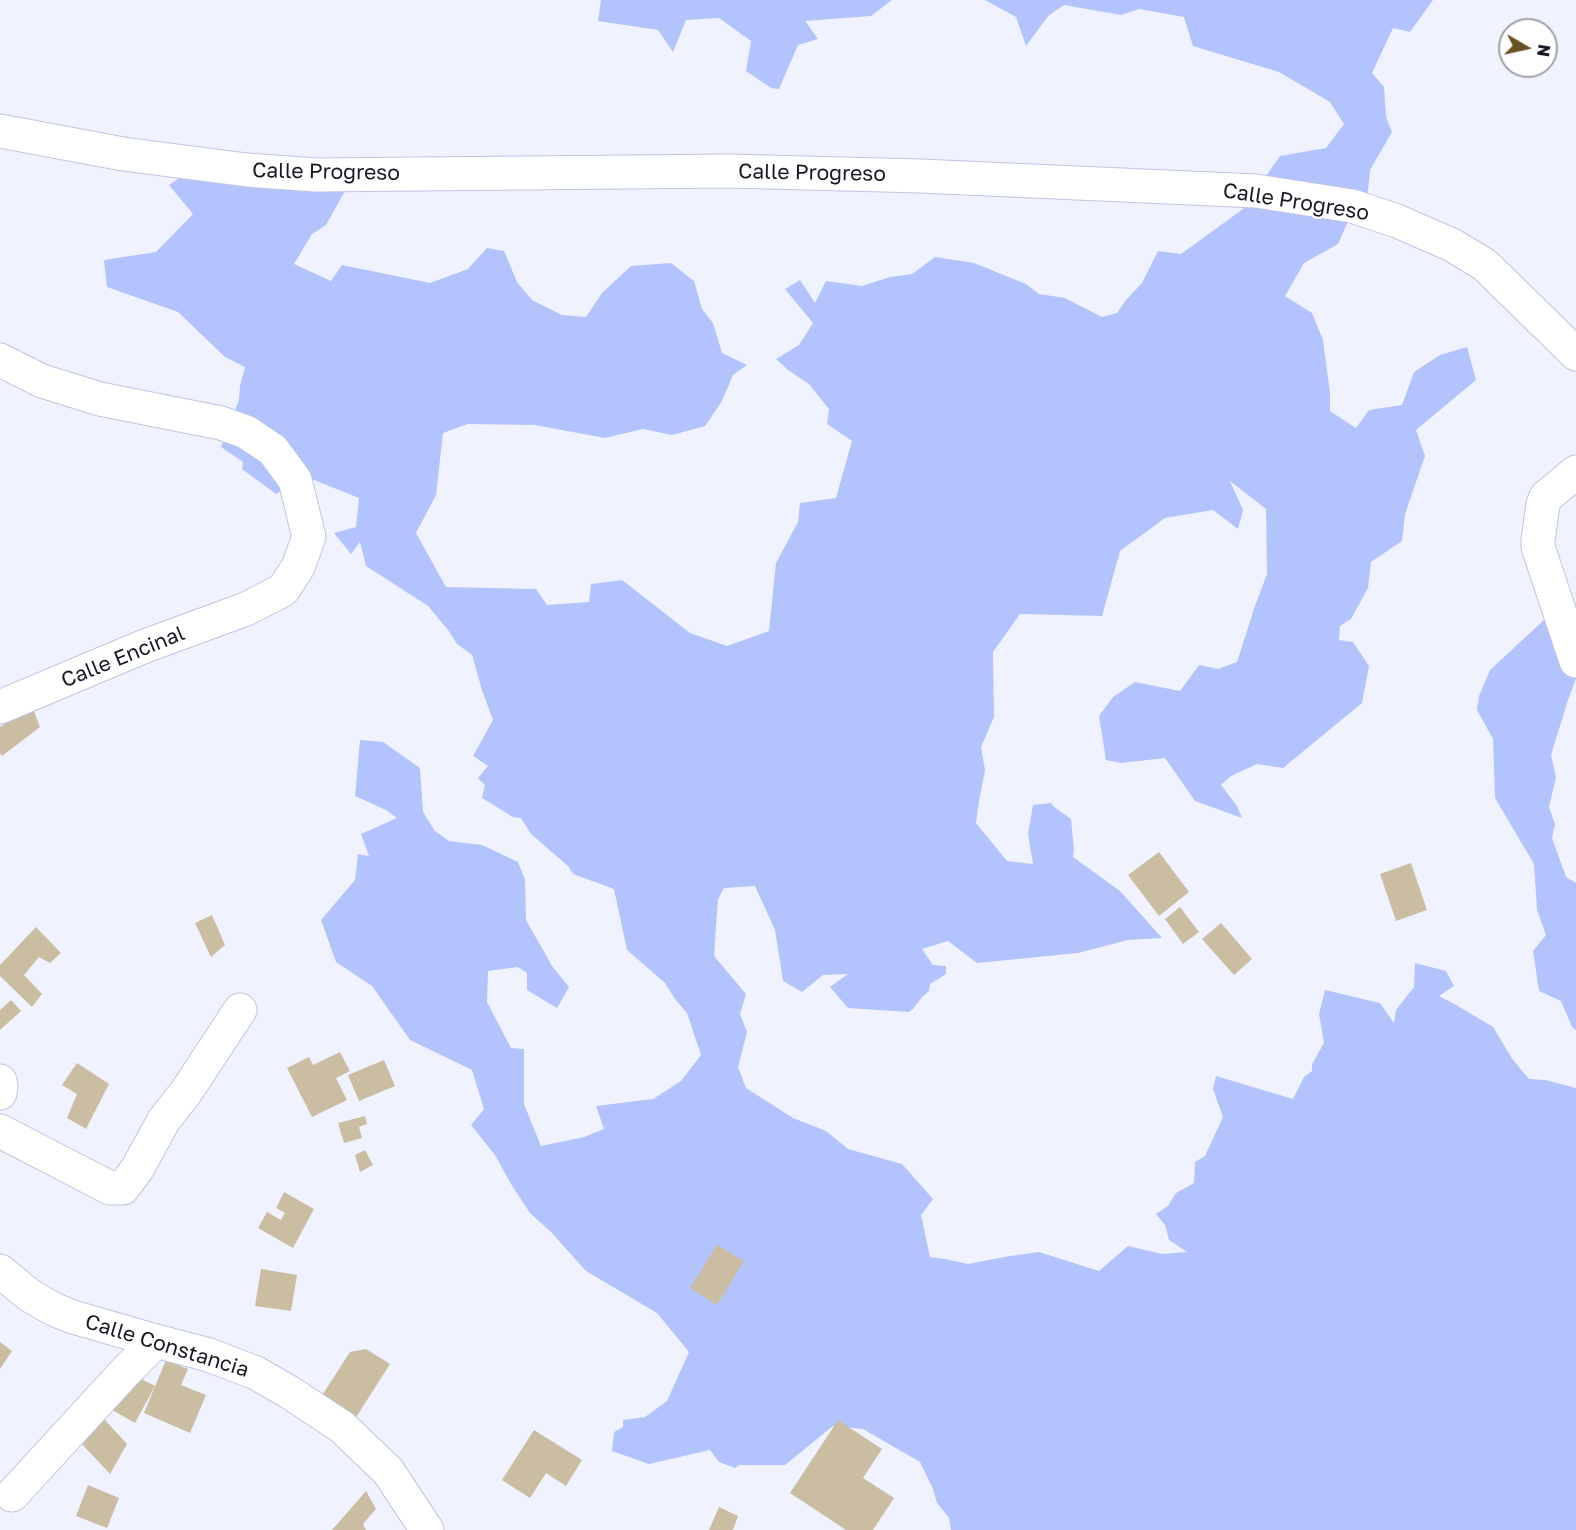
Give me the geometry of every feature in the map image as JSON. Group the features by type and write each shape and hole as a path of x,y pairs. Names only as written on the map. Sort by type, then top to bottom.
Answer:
{"street":[{"name":"Calle Progreso","path":"0,131 123,154 247,170 316,175 729,171 921,176 1256,191 1352,206 1397,221 1452,245 1485,265 1576,354"},
{"name":"Calle Encinal","path":"0,360 42,381 100,399 221,423 246,432 273,450 295,480 309,537 298,567 283,590 246,609 145,646 0,707"},
{"path":"1576,472 1546,497 1538,540 1576,661"},
{"path":"0,1131 110,1188 123,1188 137,1169 164,1120 186,1092 240,1010"},
{"path":"0,1081 0,1093"},
{"name":"Calle Constancia","path":"0,1271 29,1295 53,1309 73,1317 209,1355 256,1373 289,1392 342,1427 388,1471 427,1530"},
{"path":"12,1495 156,1341"}],"shaded area":[{"path":"601,0 892,0 871,16 805,21 818,39 798,45 779,89 771,88 746,71 751,41 719,18 686,20 673,52 658,30 598,21"},
{"path":"985,0 1433,0 1410,32 1393,28 1372,73 1384,87 1386,117 1392,132 1370,170 1367,201 1349,219 1338,244 1304,263 1285,296 1312,313 1323,340 1330,411 1356,428 1369,410 1402,405 1414,372 1440,355 1467,347 1476,380 1416,430 1425,456 1405,514 1402,541 1371,562 1368,588 1351,619 1340,626 1339,640 1353,642 1369,666 1362,703 1283,768 1257,764 1231,776 1221,785 1237,806 1242,818 1195,801 1165,758 1121,763 1106,760 1099,716 1113,697 1135,682 1180,691 1199,665 1218,669 1237,662 1267,574 1266,509 1230,481 1243,510 1238,529 1213,510 1165,518 1120,551 1102,616 1020,614 993,652 994,717 981,747 985,770 976,823 1007,861 1033,864 1028,834 1033,805 1051,803 1071,819 1073,857 1120,891 1162,938 1128,940 1078,953 977,963 948,941 922,949 933,965 946,966 946,974 930,984 929,991 909,1012 848,1008 830,987 848,974 823,975 802,992 783,981 775,930 755,886 724,888 718,899 714,956 746,994 740,1014 747,1032 738,1067 746,1088 793,1118 826,1131 848,1149 902,1164 933,1199 921,1215 930,1257 968,1264 1039,1252 1099,1271 1128,1246 1162,1254 1187,1252 1169,1240 1165,1225 1156,1214 1168,1206 1176,1193 1194,1183 1195,1162 1205,1156 1223,1117 1213,1089 1216,1076 1293,1099 1304,1077 1312,1071 1312,1064 1324,1043 1319,1014 1325,990 1380,1003 1394,1023 1396,1010 1414,987 1415,963 1446,971 1454,986 1439,996 1493,1027 1513,1060 1529,1079 1545,1080 1576,1088 1576,1530 951,1530 949,1518 937,1503 920,1462 863,1429 833,1426 785,1465 739,1465 735,1468 719,1462 710,1450 649,1464 612,1451 614,1432 623,1427 623,1420 645,1417 667,1401 689,1352 657,1313 586,1271 551,1232 530,1213 495,1155 471,1125 484,1109 472,1070 410,1040 372,986 336,962 321,920 355,880 358,854 369,856 361,834 397,818 386,810 355,796 360,740 383,742 420,768 423,812 435,831 449,841 482,845 518,862 525,880 526,920 552,966 569,987 557,1008 527,990 527,973 518,967 488,971 487,1002 511,1048 524,1049 524,1104 541,1146 584,1137 604,1129 596,1106 653,1099 681,1081 701,1055 687,1013 665,983 627,950 614,889 573,874 568,866 531,834 521,818 513,817 482,798 485,785 478,778 488,766 473,756 493,720 472,655 457,644 428,606 366,566 360,542 351,554 334,533 356,527 359,498 309,478 276,494 242,469 243,462 221,447 239,400 245,367 225,357 178,312 107,287 104,260 156,252 193,214 169,185 178,179 172,171 345,191 326,225 312,234 294,264 331,281 342,265 430,283 468,269 487,248 504,251 517,282 532,300 562,315 586,317 602,293 631,266 671,263 694,281 702,309 713,323 722,353 747,365 733,375 722,401 705,426 672,435 643,429 605,438 535,425 468,424 443,433 436,495 416,533 446,587 536,589 547,605 589,602 591,584 622,580 690,633 727,646 769,631 776,563 798,522 800,503 836,498 852,441 827,424 829,409 809,384 776,359 799,345 813,323 785,289 800,280 815,303 826,281 862,286 890,277 912,274 935,257 974,263 1026,284 1039,294 1065,298 1102,317 1117,313 1142,283 1158,251 1181,254 1243,209 1280,156 1326,148 1344,124 1330,102 1279,72 1193,46 1184,17 1139,9 1121,15 1064,5 1048,16 1026,46 1016,17"},
{"path":"1576,604 1576,678 1551,755 1556,777 1549,807 1555,824 1552,838 1566,877 1576,883 1576,1030 1572,1027 1561,1001 1539,991 1533,951 1546,935 1537,910 1534,864 1495,798 1493,739 1477,710 1479,696 1490,670 1558,607"}],"building":[{"path":"32,706 40,727 2,756 0,727"},
{"path":"1159,852 1189,892 1159,916 1128,875"},
{"path":"1411,863 1427,910 1396,921 1380,874"},
{"path":"1180,907 1199,932 1183,944 1165,919"},
{"path":"212,915 225,945 211,957 195,923"},
{"path":"1221,923 1252,959 1234,975 1202,939"},
{"path":"36,927 61,953 50,963 39,957 24,975 42,994 32,1007 0,976 0,965"},
{"path":"11,1000 21,1011 0,1030 0,1010"},
{"path":"340,1052 350,1071 336,1078 347,1100 312,1117 287,1068 309,1057 313,1065"},
{"path":"384,1060 395,1086 359,1101 348,1075"},
{"path":"77,1063 109,1084 86,1129 67,1118 77,1094 62,1085"},
{"path":"365,1116 367,1124 359,1127 362,1138 344,1143 338,1123"},
{"path":"365,1150 373,1165 360,1172 355,1155"},
{"path":"284,1192 314,1209 293,1248 258,1228 267,1212 281,1220 285,1213 276,1208"},
{"path":"717,1245 744,1261 717,1305 690,1288"},
{"path":"261,1269 297,1275 291,1311 255,1306"},
{"path":"0,1342 12,1351 0,1369"},
{"path":"366,1349 390,1364 353,1422 319,1400 350,1352"},
{"path":"166,1360 188,1369 181,1385 206,1395 190,1433 144,1413"},
{"path":"126,1371 155,1386 135,1423 107,1407"},
{"path":"104,1419 127,1444 110,1474 80,1442"},
{"path":"838,1420 882,1449 863,1478 894,1498 873,1530 846,1530 790,1493"},
{"path":"534,1430 582,1460 566,1486 546,1473 530,1498 502,1480"},
{"path":"88,1485 119,1498 107,1528 76,1516"},
{"path":"366,1491 376,1509 363,1524 366,1530 332,1530"},
{"path":"719,1507 738,1516 733,1530 709,1530"}]}
